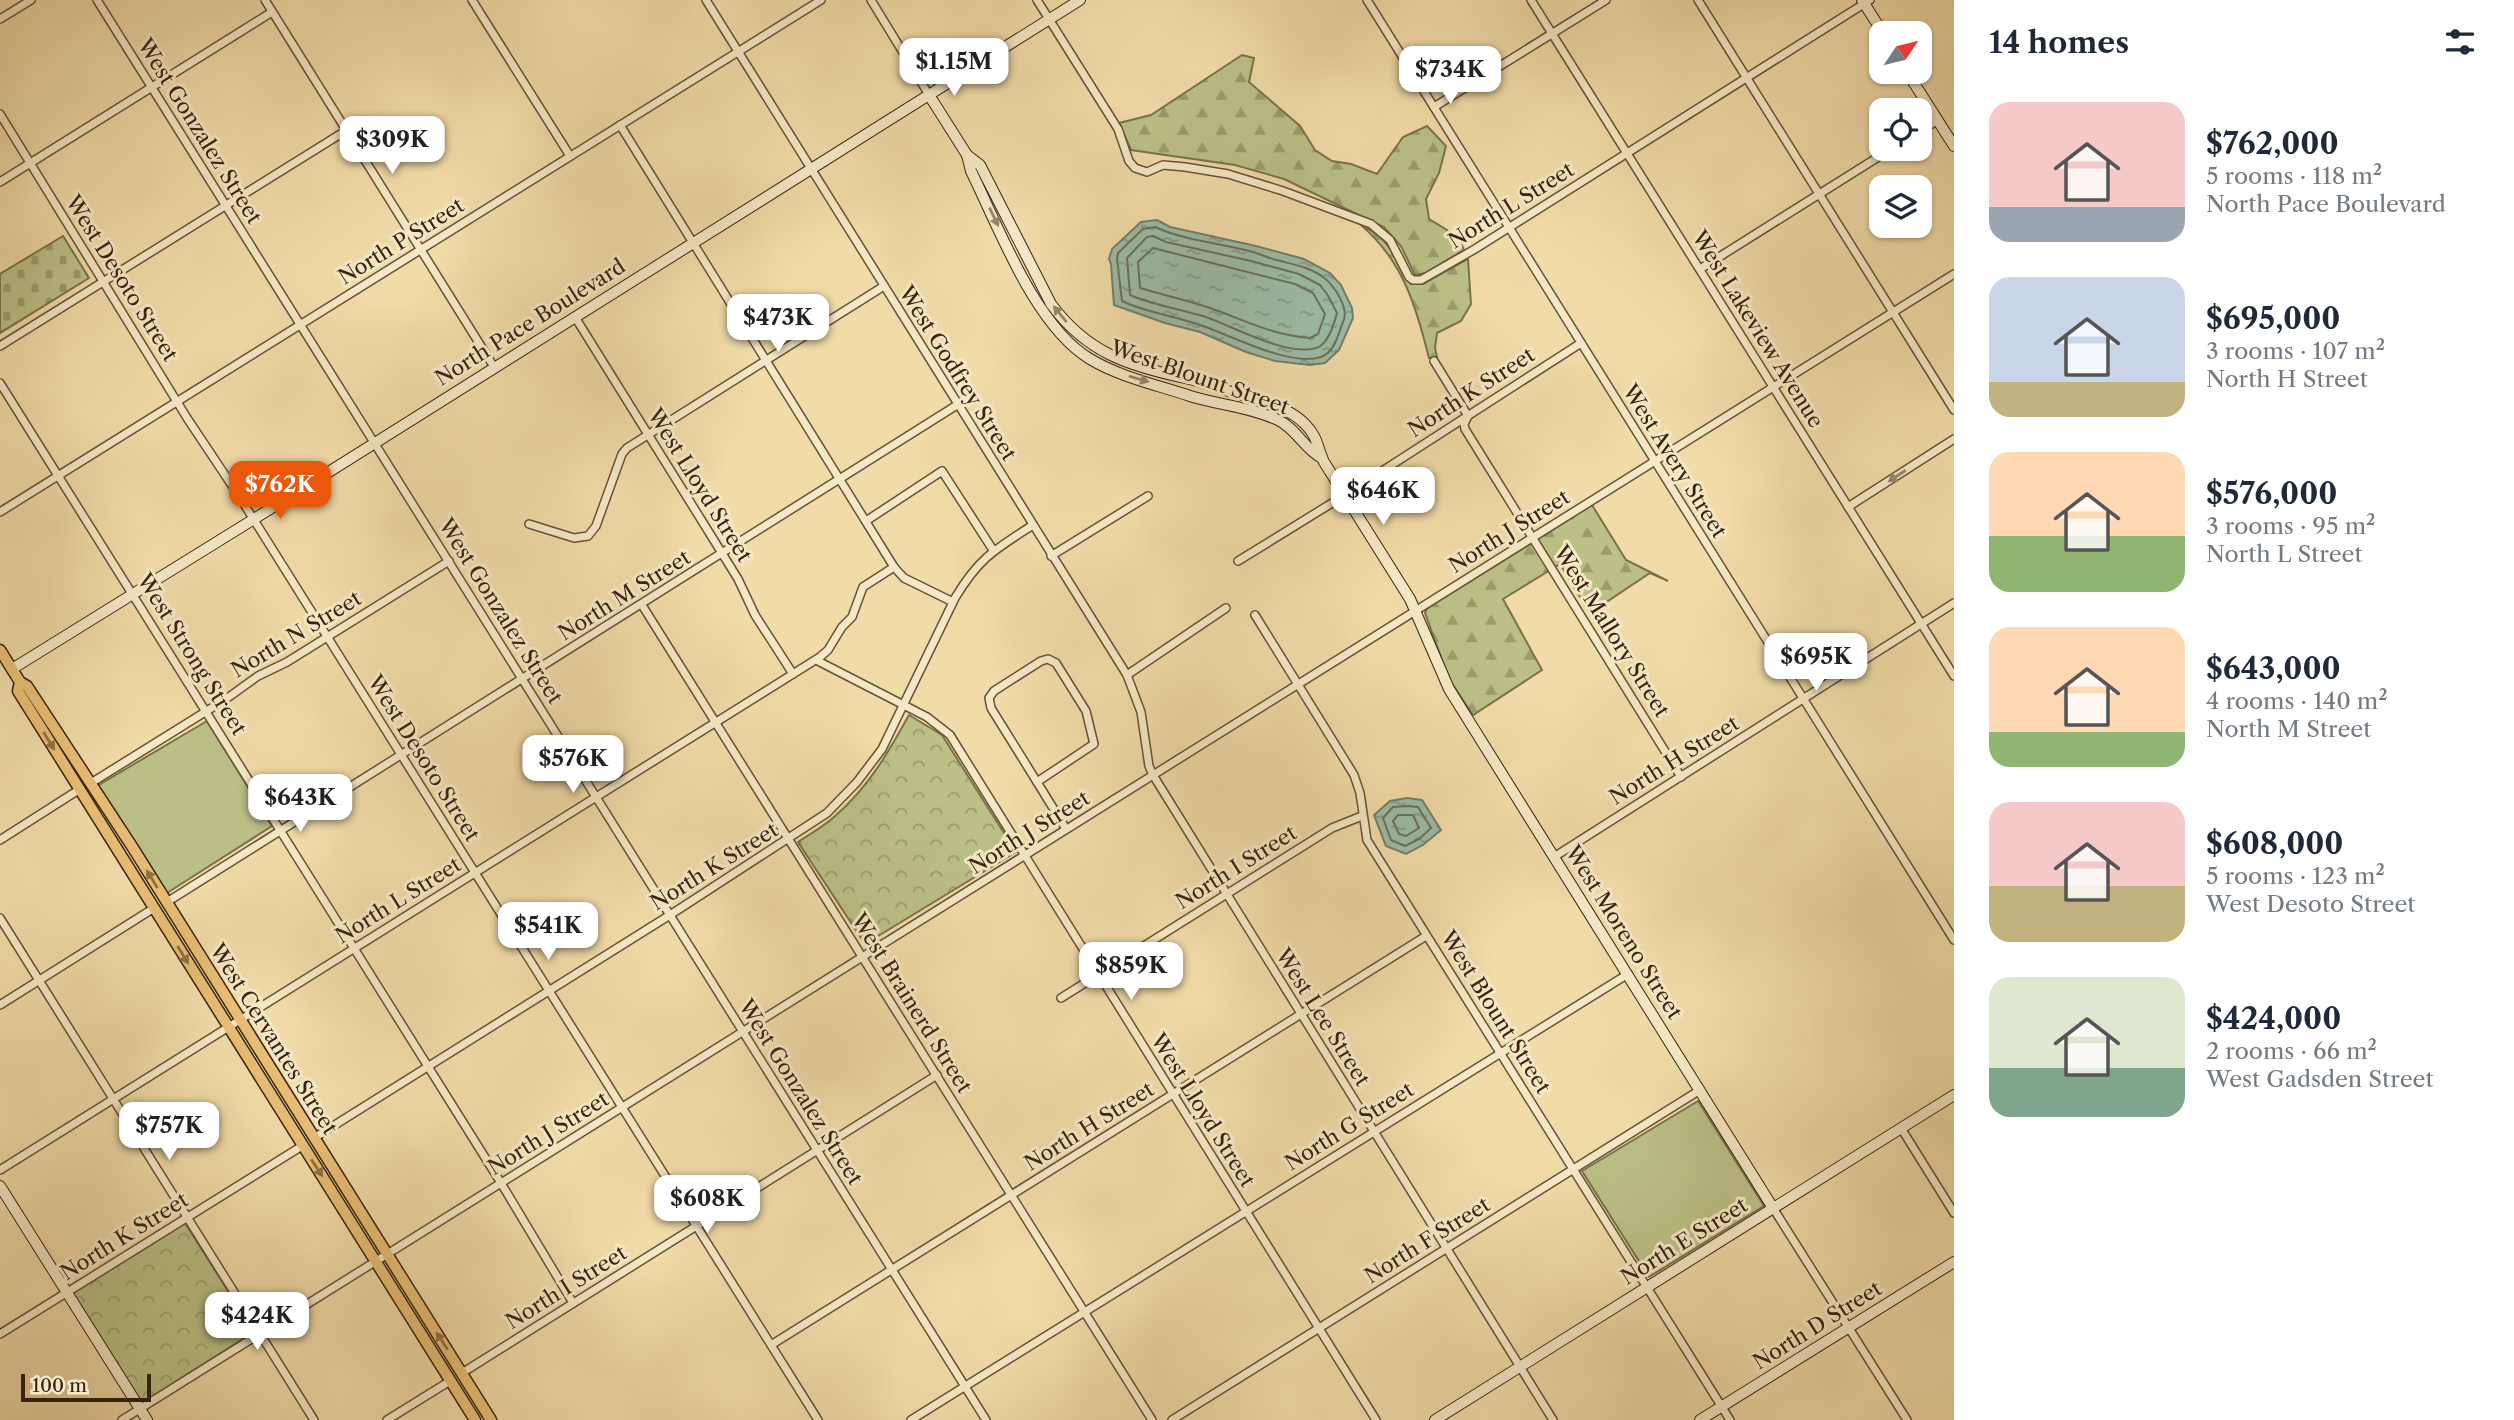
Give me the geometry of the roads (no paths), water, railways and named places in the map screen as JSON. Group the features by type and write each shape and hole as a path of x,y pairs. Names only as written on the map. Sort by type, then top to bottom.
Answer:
{"main road":[{"name":"West Cervantes Street","path":"0,650 20,682 27,686 167,902 491,1420"},
{"name":"North Pace Boulevard","path":"0,676 12,668"},
{"name":"West Cervantes Street","path":"20,682 18,691 475,1420"}],"street":[{"path":"0,19 31,0"},
{"name":"West Gonzalez Street","path":"97,0 986,1420"},
{"path":"265,0 494,367"},
{"path":"472,0 570,156"},
{"name":"West Godfrey Street","path":"706,0 1127,675 1141,712 1153,775"},
{"name":"North P Street","path":"0,512 821,0"},
{"name":"West Blount Street","path":"871,0 967,155 971,171 1020,272 1039,307 1064,338 1090,359 1117,372 1192,396 1266,415 1293,429 1308,449 1322,458"},
{"path":"1037,0 1049,20"},
{"name":"North Pace Boulevard","path":"12,668 1080,0"},
{"name":"West Avery Street","path":"1367,0 1954,940"},
{"name":"West Lakeview Avenue","path":"1531,0 1954,676"},
{"path":"1434,107 1606,0"},
{"path":"1698,0 1954,410"},
{"path":"1866,1 1877,21"},
{"name":"North L Street","path":"1049,20 1118,129 1130,163 1138,170 1147,172 1163,165 1228,174 1283,191 1371,224 1390,240 1413,280 1427,277 1509,227 1866,1"},
{"path":"0,182 272,12"},
{"path":"1916,84 1954,146"},
{"name":"West Desoto Street","path":"0,114 818,1420"},
{"path":"1932,124 1938,120"},
{"path":"620,125 894,567 904,578 953,602"},
{"path":"0,346 347,131"},
{"name":"West Blount Street","path":"967,155 980,165 1031,267 1052,304 1071,328 1093,346 1122,361 1212,385 1287,411 1305,424 1313,434 1319,443 1322,458"},
{"path":"1700,270 1872,161"},
{"path":"1020,272 1031,267"},
{"name":"North J Street","path":"122,1420 1954,274"},
{"path":"529,524 574,538 588,536 596,526 626,448 884,286"},
{"name":"West Lloyd Street","path":"575,317 738,579 755,615 793,674"},
{"name":"North K Street","path":"1238,561 1581,343"},
{"path":"1117,372 1122,361"},
{"name":"West Mallory Street","path":"1434,362 1468,415 1465,429 1681,777"},
{"name":"West Strong Street","path":"0,383 355,948 573,1303"},
{"name":"North M Street","path":"167,902 957,405"},
{"path":"1849,507 1954,439"},
{"name":"West Moreno Street","path":"1322,458 1410,598 1449,688 1907,1420"},
{"path":"866,521 942,471 993,550"},
{"path":"1051,556 1148,496"},
{"name":"North K Street","path":"314,1138 670,915 827,813 858,782 882,749 953,602 980,561 1033,526"},
{"name":"North N Street","path":"91,783 258,676 449,561"},
{"name":"North L Street","path":"0,1170 816,660 828,650 842,626 852,617 863,587 894,567"},
{"name":"North H Street","path":"1554,857 1954,603"},
{"name":"West Brainerd Street","path":"642,604 1152,1420"},
{"path":"1127,675 1226,608"},
{"name":"West Blount Street","path":"1255,615 1354,775 1360,793 1367,840 1730,1420"},
{"path":"1037,782 1094,744 1086,711 1056,663 1048,659 994,691 989,698 990,708 1066,829"},
{"name":"West Lloyd Street","path":"816,660 934,721 950,735 1376,1420"},
{"name":"West Lee Street","path":"1153,775 1553,1420"},
{"path":"0,840 79,789"},
{"name":"North I Street","path":"1061,998 1332,828 1362,816"},
{"path":"0,1005 154,908"},
{"path":"0,918 314,1420"},
{"name":"North H Street","path":"771,1345 1426,936"},
{"name":"North G Street","path":"911,1420 1628,974"},
{"name":"North I Street","path":"462,1373 937,1075"},
{"name":"North F Street","path":"1172,1420 1700,1090"},
{"name":"North E Street","path":"1435,1420 1954,1095"},
{"path":"1901,1128 1954,1213"},
{"name":"North K Street","path":"0,1334 302,1146"},
{"path":"0,1185 147,1420"},
{"name":"North D Street","path":"1700,1420 1954,1262"},
{"path":"387,1420 450,1381"}],"water":[{"path":"1157,220 1170,227 1304,259 1330,273 1341,285 1352,308 1353,318 1339,350 1325,363 1310,365 1275,361 1200,332 1114,305 1109,259 1112,249 1141,222"},
{"path":"1407,798 1422,800 1441,830 1423,845 1406,854 1386,846 1374,815 1390,801"}]}
